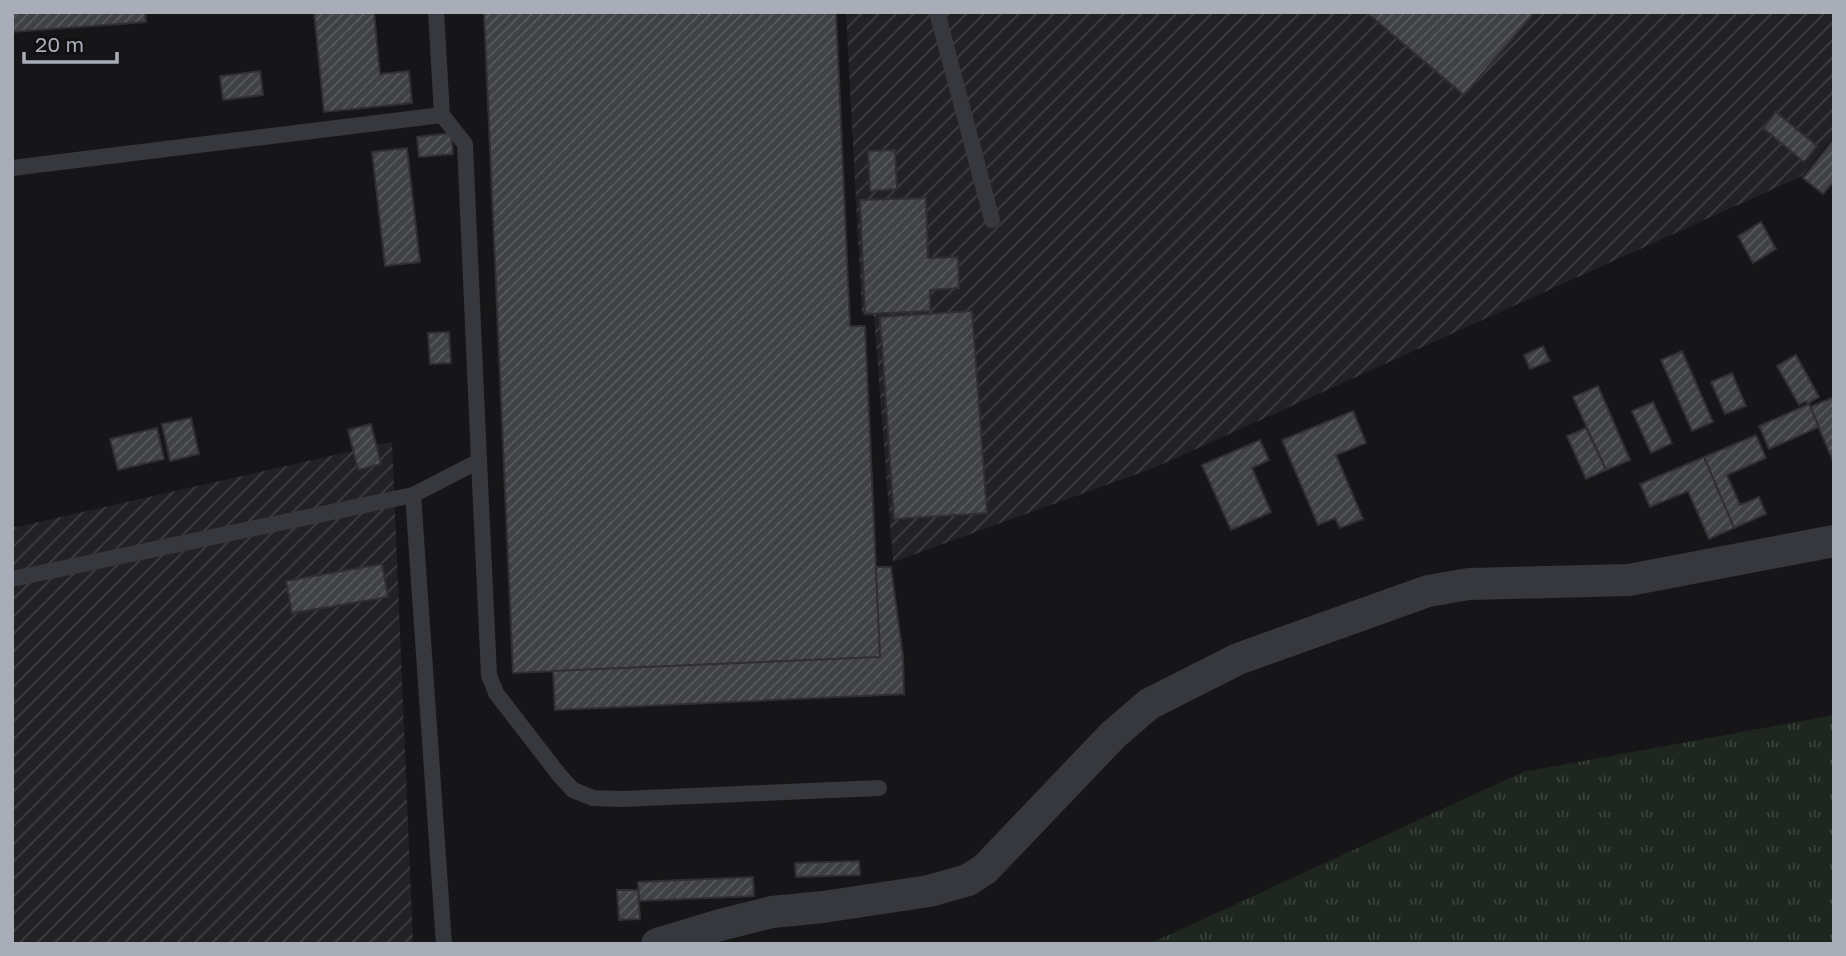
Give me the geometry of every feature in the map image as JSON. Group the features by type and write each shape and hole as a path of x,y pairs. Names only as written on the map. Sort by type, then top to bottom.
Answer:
{"street":[{"path":"657,944 772,912 929,891 968,880 985,869 1113,735 1149,704 1238,659 1428,591 1469,584 1629,580 1834,541"}],"lane":[{"path":"436,12 443,115 465,144 489,675 496,693 560,776 573,790 593,798 879,788"},
{"path":"937,12 992,220"},
{"path":"12,168 443,115"},
{"path":"12,579 413,495 479,461"},
{"path":"413,495 444,944"}],"shaded area":[{"path":"846,12 1834,12 1834,135 1802,176 1156,467 893,562 874,316 862,315"},
{"path":"392,442 413,944 12,944 12,528"}],"green space":[{"path":"1834,715 1834,944 1149,944 1523,772"}],"building":[{"path":"12,12 145,12 146,22 12,32"},
{"path":"314,12 374,12 380,74 409,71 412,103 324,112"},
{"path":"484,12 836,12 850,326 865,326 880,657 513,673"},
{"path":"1366,12 1535,12 1464,95"},
{"path":"260,71 263,95 223,100 220,76"},
{"path":"1776,112 1817,146 1804,162 1763,128"},
{"path":"451,133 453,154 419,157 417,137"},
{"path":"1834,139 1834,181 1823,194 1803,178"},
{"path":"407,148 420,262 385,266 372,152"},
{"path":"895,150 897,189 870,191 868,151"},
{"path":"926,198 928,258 958,257 959,288 930,290 930,311 865,314 860,200"},
{"path":"1761,222 1776,249 1753,263 1738,236"},
{"path":"972,311 987,513 894,519 880,317"},
{"path":"449,332 451,363 430,364 428,333"},
{"path":"1543,346 1550,361 1530,369 1524,355"},
{"path":"1682,351 1713,422 1692,431 1661,360"},
{"path":"1796,355 1819,397 1807,404 1806,401 1799,405 1777,366"},
{"path":"1732,373 1746,406 1725,414 1711,382"},
{"path":"1598,386 1630,460 1606,470 1573,397"},
{"path":"1834,397 1834,461 1833,461 1810,407"},
{"path":"1653,402 1672,443 1651,453 1632,411"},
{"path":"1809,404 1819,427 1769,449 1759,426"},
{"path":"1353,411 1366,443 1336,455 1363,519 1340,528 1335,518 1318,525 1282,440"},
{"path":"191,418 199,454 170,461 162,424"},
{"path":"371,424 381,464 358,470 348,430"},
{"path":"157,428 164,459 118,470 110,439"},
{"path":"1586,428 1606,470 1586,479 1567,436"},
{"path":"1756,435 1766,458 1727,475 1740,505 1759,497 1766,514 1734,528 1704,457"},
{"path":"1260,440 1269,460 1252,468 1271,512 1231,530 1202,465"},
{"path":"1704,457 1734,528 1709,539 1688,491 1650,507 1640,484"},
{"path":"382,564 388,597 292,613 286,581"},
{"path":"876,567 891,567 903,656 904,694 555,710 553,671 880,657"},
{"path":"859,861 860,875 796,877 795,863"},
{"path":"753,877 754,896 639,901 638,882"},
{"path":"617,890 638,890 640,919 619,920"}]}
